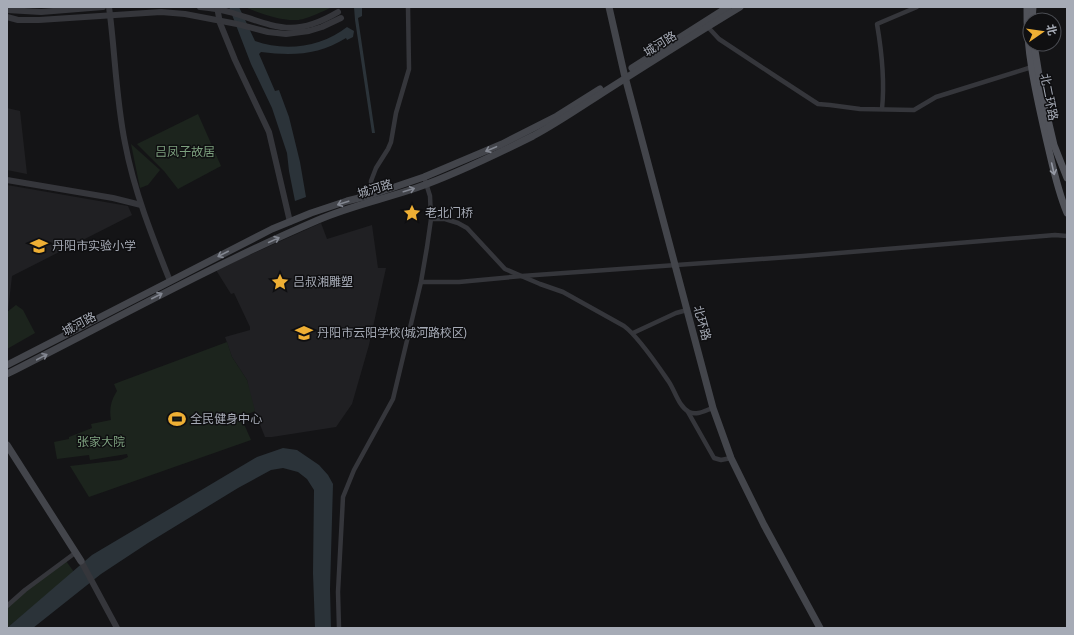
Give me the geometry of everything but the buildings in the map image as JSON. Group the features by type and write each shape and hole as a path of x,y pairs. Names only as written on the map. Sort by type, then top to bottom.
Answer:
{"main road":[{"name":"北环路","path":"609,7 625,76 713,408 731,458 764,525 820,628"},
{"name":"城河路","path":"706,25 728,7"},
{"name":"城河路","path":"7,374 192,278 280,237 321,219 425,181 502,144 557,116 625,76 706,25 740,7"},
{"name":"北二环路","path":"1028,7 1028,44 1036,95 1058,192 1067,213"},
{"name":"北二环路","path":"1035,52 1042,94 1052,138 1067,178"},
{"name":"城河路","path":"7,365 272,229 340,203 425,181"},
{"path":"7,445 81,561"}],"street":[{"path":"7,10 41,12 103,7"},
{"path":"109,7 124,142 141,205 170,281"},
{"path":"7,17 18,20 39,20 110,14 161,12 185,14 274,33 286,34 299,33 322,27 339,15 310,25 286,28 274,27 218,8 200,7"},
{"path":"371,195 371,181 376,168 388,150 391,142 396,113 409,69 408,7"},
{"path":"882,109 884,76 877,24 918,7"},
{"path":"218,8 220,21 235,60 269,132 290,222"},
{"path":"706,25 719,39 818,104 860,109 914,110 936,98 1032,67"},
{"path":"7,180 112,198 141,205"},
{"path":"339,628 338,592 343,497 354,470 393,399 421,282 431,218 430,196 425,181"},
{"path":"431,218 458,222 467,228 505,269 563,292 624,326 633,333 669,382 714,458 721,460 731,458"},
{"path":"421,282 466,281 1055,235 1067,236"},
{"path":"633,333 676,313 687,310"},
{"path":"688,412 696,414 713,408"},
{"path":"7,606 25,590 76,553"},
{"path":"81,561 117,628"}],"shaded area":[{"path":"229,7 239,7 255,41 267,44 291,47 303,46 326,39 347,27 354,31 353,37 347,40 346,38 336,44 316,51 295,54 261,52 259,54 275,91 279,90 289,117 300,162 306,197 295,201 287,153 272,108 251,64"},
{"path":"354,7 362,7 362,16 358,18 375,133 372,133"},
{"path":"7,108 20,111 27,174 7,170"},
{"name":"丹阳市实验小学","path":"7,185 128,206 132,215 12,276 8,311"},
{"name":"丹阳市云阳学校(城河路校区)","path":"321,223 327,239 372,225 378,268 386,268 369,345 352,404 336,427 265,437 251,402 247,380 232,357 225,337 250,330 250,327 234,293 231,294 216,270"},
{"path":"283,448 297,450 319,465 328,475 333,484 330,589 331,628 315,628 313,573 314,490 307,479 298,472 283,468 271,470 238,488 148,543 101,574 33,628 7,628 92,555 257,457"}],"green space":[{"path":"245,7 332,7 300,20 291,20 277,18"},
{"name":"吕凤子故居","path":"198,114 221,166 178,189 164,171 137,144"},
{"path":"131,144 160,170 148,185 140,188"},
{"path":"16,305 23,310 35,333 7,349 7,312"},
{"name":"全民健身中心","path":"227,342 232,357 247,380 255,411 241,417 251,440 89,497 70,466 121,460 128,457 127,454 90,460 89,455 57,459 54,442 69,439 69,437 92,428 91,424 111,420 111,405 117,391 114,384"},
{"path":"66,561 74,572 7,628 7,608 26,591"}],"place":[{"name":"老北门桥","path":"412,213"},
{"name":"丹阳市实验小学","path":"39,246"},
{"name":"吕叔湘雕塑","path":"280,282"},
{"name":"丹阳市云阳学校(城河路校区)","path":"304,333"},
{"name":"全民健身中心","path":"177,419"}],"park label":[{"name":"张家大院","path":"101,442"}]}
